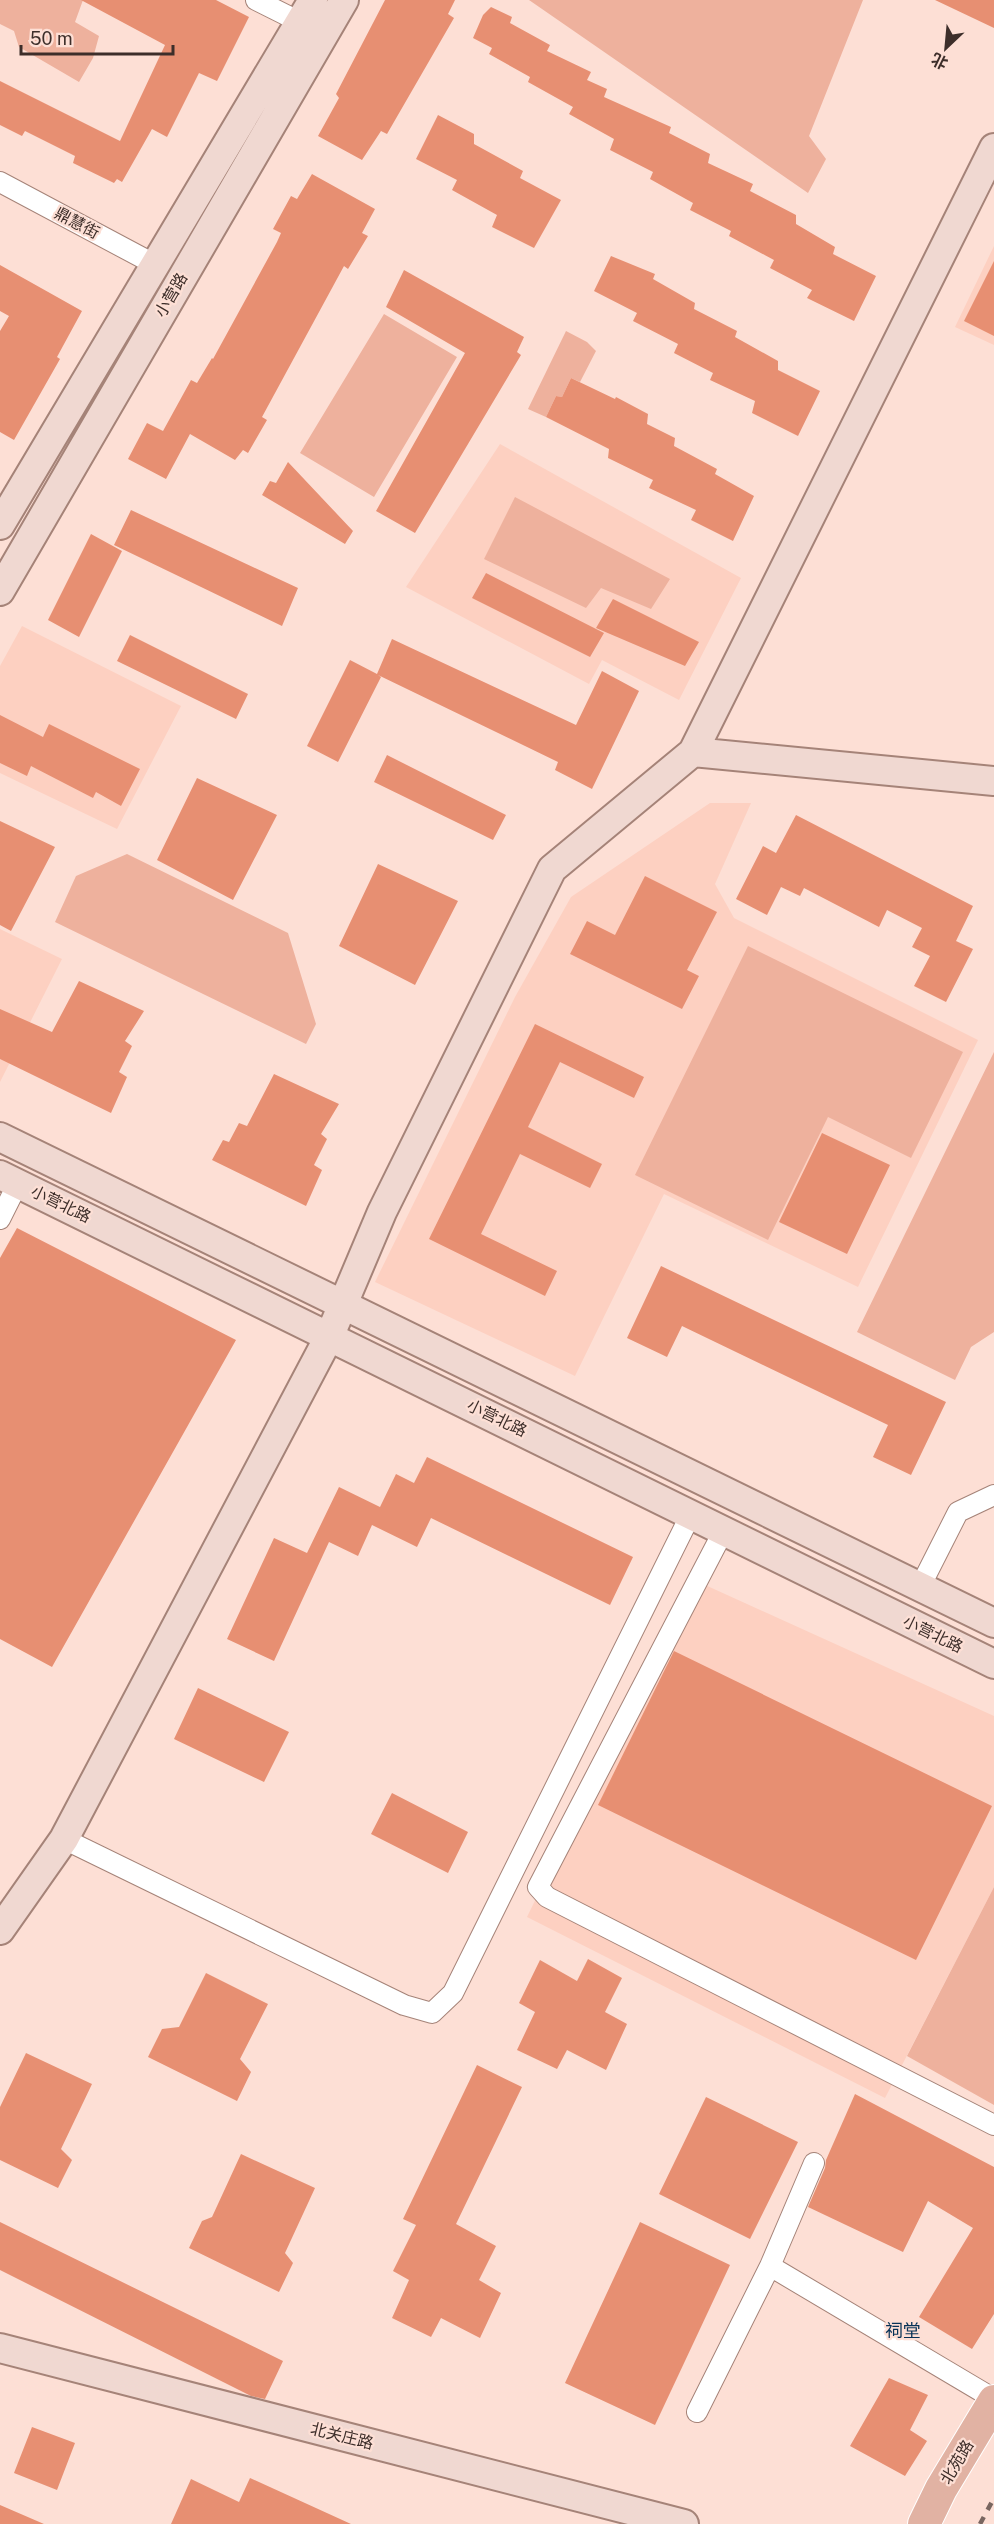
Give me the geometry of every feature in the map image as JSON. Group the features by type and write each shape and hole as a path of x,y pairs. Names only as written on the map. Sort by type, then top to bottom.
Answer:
{"main road":[{"name":"北苑路","path":"924,2524 941,2489 994,2400"}],"street":[{"path":"256,0 306,11"},
{"name":"小营路","path":"0,591 344,0"},
{"name":"小营路","path":"0,525 306,11"},
{"path":"0,1930 64,1839 330,1335 382,1212 552,869 693,752 994,148"},
{"name":"鼎慧街","path":"0,182 154,264"},
{"path":"693,752 994,781"},
{"name":"小营北路","path":"0,1137 994,1623"},
{"path":"0,1219 9,1179"},
{"name":"小营北路","path":"9,1179 330,1335 994,1664"},
{"path":"920,1587 958,1512 994,1495"},
{"path":"64,1839 404,2005 432,2013 453,1993 691,1514"},
{"path":"724,1530 538,1887 547,1897 994,2125"},
{"path":"698,2412 770,2265 814,2163"},
{"path":"770,2265 994,2400"},
{"name":"北关庄路","path":"0,2348 684,2524"}],"shaded area":[{"path":"0,0 83,0 75,22 99,36 93,58 79,82 19,47 14,31 0,24"},
{"path":"529,0 863,0 809,136 826,159 808,193"},
{"path":"994,246 994,345 955,327"},
{"path":"384,314 457,357 374,497 300,453"},
{"path":"566,331 587,342 596,351 580,382 571,378 562,397 556,396 546,417 528,409"},
{"path":"500,444 741,578 679,700 602,660 589,684 406,587"},
{"path":"515,497 670,579 651,609 601,588 586,608 484,559"},
{"path":"22,626 181,706 117,829 0,773 0,666"},
{"path":"710,803 751,803 715,884 734,918 978,1040 858,1287 664,1194 575,1376 375,1282 515,997 571,897"},
{"path":"127,854 288,933 316,1024 306,1044 55,922 76,876"},
{"path":"0,929 62,959 0,1082"},
{"path":"748,946 963,1052 911,1158 828,1117 768,1240 635,1175"},
{"path":"994,1052 994,1332 971,1347 955,1380 857,1332"},
{"path":"692,1579 994,1716 994,1887 885,2098 527,1917"},
{"path":"994,1887 994,2105 907,2056"}],"building":[{"path":"81,0 216,0 249,17 217,81 199,73 167,137 152,129 122,182 117,179 114,183 73,163 75,156 25,131 22,136 0,125 0,81 120,141 165,45"},
{"path":"385,0 455,0 448,14 454,18 387,134 381,131 362,160 318,136 339,98 336,94"},
{"path":"935,0 994,0 994,28"},
{"path":"491,7 512,17 510,23 550,45 547,51 591,72 587,80 607,89 604,97 671,127 669,133 710,154 708,163 753,184 750,191 796,215 796,224 835,247 833,254 876,276 854,321 807,298 812,290 770,268 774,260 729,236 731,231 690,210 693,203 650,179 653,172 610,150 614,139 569,114 573,107 528,82 530,77 489,54 492,48 473,38 483,15"},
{"path":"438,115 474,134 474,144 523,171 520,178 561,200 534,248 492,227 497,215 452,190 457,180 416,159"},
{"path":"312,174 375,209 362,233 368,236 348,269 344,266 262,417 267,420 248,453 243,450 235,460 190,434 166,479 128,459 147,423 163,431 191,380 197,383 213,359 277,242 281,233 273,229 291,196 297,199"},
{"path":"611,256 655,274 653,279 695,303 694,309 737,331 735,337 778,361 778,370 820,391 798,436 752,413 755,401 710,380 713,373 674,353 678,344 633,321 637,313 594,291"},
{"path":"994,261 994,336 964,321"},
{"path":"0,265 82,311 57,357 60,359 14,440 0,432 0,331 9,316 0,311"},
{"path":"404,270 524,337 517,352 521,355 415,533 376,511 465,353 386,307"},
{"path":"571,378 615,399 616,397 648,414 647,424 675,438 674,446 717,469 715,474 754,496 733,541 691,520 696,510 649,488 653,480 608,458 609,449 546,417 556,396 562,397"},
{"path":"288,462 353,531 345,544 262,495 270,481 276,483"},
{"path":"131,510 298,588 282,626 114,545"},
{"path":"91,534 122,551 79,637 48,620"},
{"path":"486,573 604,633 590,657 472,598"},
{"path":"613,599 699,642 685,666 596,628"},
{"path":"130,635 248,694 236,719 117,661"},
{"path":"392,639 576,725 602,671 639,691 592,789 555,770 558,762 378,675 381,677 338,762 307,746 350,660 377,674"},
{"path":"0,715 43,737 49,724 140,769 121,806 96,792 93,798 31,766 27,776 0,763"},
{"path":"387,755 506,815 493,840 374,782"},
{"path":"197,778 277,815 233,900 157,860"},
{"path":"796,815 973,906 956,941 973,949 946,1002 914,986 930,956 912,947 922,928 887,910 879,927 804,888 800,896 781,887 767,915 736,899 763,846 776,853"},
{"path":"0,821 55,847 11,931 0,925"},
{"path":"378,864 458,901 415,985 339,946"},
{"path":"645,876 717,912 687,970 699,976 682,1009 570,954 587,921 615,935"},
{"path":"79,981 144,1011 125,1041 132,1046 119,1072 127,1077 111,1113 0,1059 0,1009 52,1032"},
{"path":"535,1024 644,1077 634,1098 560,1062 528,1127 602,1164 590,1188 520,1154 481,1234 557,1271 545,1296 429,1239"},
{"path":"274,1074 339,1104 321,1134 327,1139 314,1165 322,1170 306,1206 212,1160 223,1140 229,1142 239,1123 247,1126"},
{"path":"822,1133 890,1165 847,1254 779,1222"},
{"path":"17,1228 236,1340 52,1667 0,1639 0,1258"},
{"path":"661,1266 946,1402 911,1475 873,1457 888,1425 682,1326 667,1357 627,1338"},
{"path":"427,1457 633,1557 610,1605 431,1518 417,1547 372,1525 358,1556 329,1542 274,1661 227,1639 274,1538 307,1553 339,1487 380,1507 396,1474 414,1483"},
{"path":"674,1651 992,1806 916,1960 598,1805"},
{"path":"198,1688 289,1732 264,1782 174,1739"},
{"path":"392,1793 468,1832 448,1873 371,1834"},
{"path":"588,1959 622,1978 605,2012 627,2024 606,2070 567,2050 557,2069 517,2050 535,2012 519,2003 540,1960 577,1981"},
{"path":"206,1973 268,2004 240,2059 251,2072 237,2101 148,2057 162,2029 179,2027"},
{"path":"26,2053 92,2084 61,2149 72,2160 58,2188 0,2160 0,2107"},
{"path":"477,2065 522,2087 456,2224 496,2246 479,2280 501,2293 480,2338 441,2318 431,2337 392,2318 409,2280 393,2271 416,2225 403,2219"},
{"path":"855,2094 994,2167 994,2314 972,2349 919,2317 973,2228 928,2201 903,2252 808,2207"},
{"path":"706,2097 798,2142 750,2239 659,2194"},
{"path":"241,2154 315,2188 285,2253 293,2263 279,2292 189,2248 202,2221 212,2217"},
{"path":"0,2222 283,2361 265,2399 251,2396 0,2270"},
{"path":"640,2222 730,2265 655,2425 565,2383"},
{"path":"889,2378 928,2395 910,2430 927,2441 905,2476 850,2446"},
{"path":"32,2427 75,2443 57,2490 14,2473"},
{"path":"250,2478 351,2524 171,2524 191,2479 239,2502"},
{"path":"0,2505 44,2524 0,2524"}],"railway":[{"path":"980,2524 994,2498"}],"district":[{"name":"祠堂","path":"903,2330"}]}
